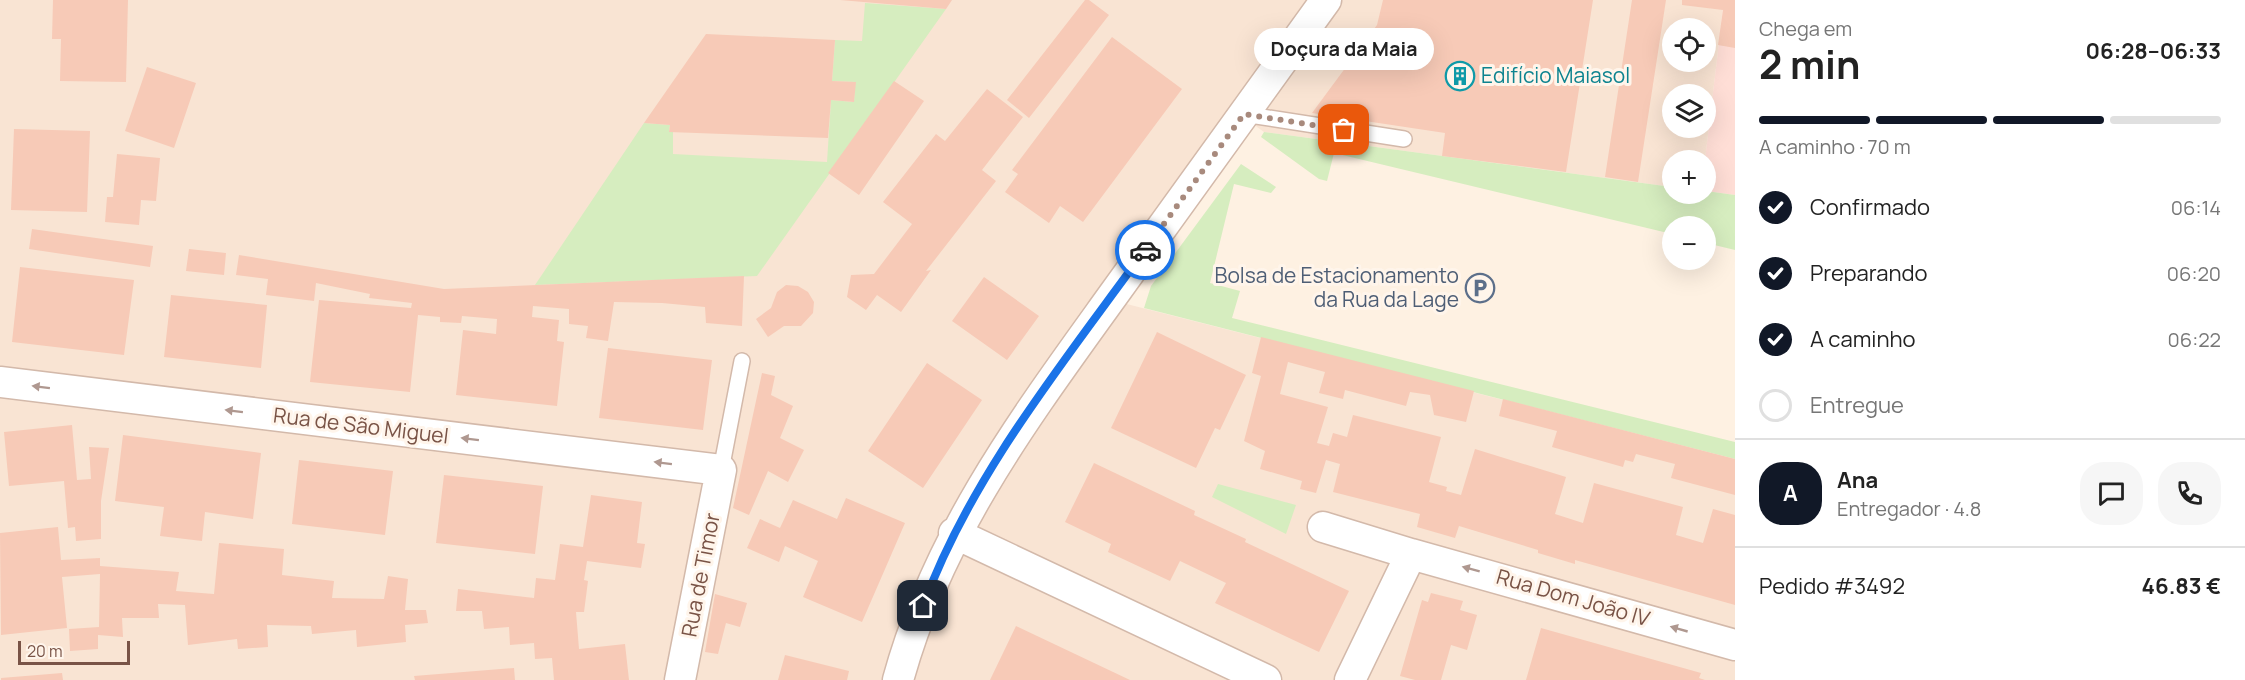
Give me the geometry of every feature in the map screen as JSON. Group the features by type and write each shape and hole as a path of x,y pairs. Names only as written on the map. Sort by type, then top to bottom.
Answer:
{"street":[{"path":"898,680 928,590 954,532 1016,430 1326,0"},
{"name":"Rua de São Miguel","path":"0,382 721,470"},
{"name":"Rua de Timor","path":"680,680 721,470"},
{"name":"Rua Dom João IV","path":"1323,527 1735,645"},
{"path":"954,532 1266,680"},
{"path":"1350,680 1411,554"}],"lane":[{"path":"1244,114 1404,139"},
{"path":"721,470 742,361"}],"shaded area":[{"path":"0,0 1320,0 1012,428 892,680 0,680"},
{"path":"1331,0 1724,0 1716,67 1716,18 1662,18 1662,72 1715,72 1714,84 1662,84 1662,138 1708,138 1706,150 1662,150 1662,186 1264,132 1246,119"},
{"path":"1724,0 1735,0 1735,195 1716,192 1716,150 1706,150 1708,138 1716,138 1716,84 1714,84"},
{"path":"1111,300 1735,459 1735,680 1273,680 959,531"},
{"path":"956,537 1260,680 903,680"}],"green space":[{"path":"865,3 946,9 757,276 535,285 644,123 670,125 669,131 673,132 673,154 827,162 831,100 854,102 855,82 832,81 835,40 862,41"},
{"path":"1264,132 1662,186 1662,204 1716,204 1716,192 1735,195 1735,250 1716,245 1716,216 1662,216 1662,232 1334,153 1327,181 1319,179 1261,137"},
{"path":"1241,164 1276,187 1271,193 1234,184 1210,283 1240,291 1232,318 1735,442 1735,459 1144,308 1151,286"},
{"path":"1218,484 1296,505 1286,534 1212,497"}],"building":[{"path":"53,0 128,0 126,82 60,81 61,39 52,39"},
{"path":"840,0 952,0 946,9"},
{"path":"1085,0 1089,0 1109,15 1029,118 1007,100"},
{"name":"Edifício Maiasol","path":"1383,0 1593,0 1566,172 1442,156 1445,133 1312,113 1377,25"},
{"path":"1632,0 1666,0 1638,182 1605,177"},
{"path":"1682,0 1735,0 1735,48 1718,45 1723,10 1682,5"},
{"path":"706,34 835,40 832,81 856,82 854,102 831,100 828,138 669,132 670,125 644,123"},
{"path":"1112,37 1182,89 1083,222 1060,206 1049,223 1005,192 1018,174 1012,170"},
{"path":"147,67 196,83 174,148 125,131"},
{"path":"894,81 924,101 859,195 828,173"},
{"path":"987,89 1023,117 982,170 996,181 926,271 931,270 901,312 877,295 866,310 847,297 851,275 874,274 912,224 883,202 936,134 945,141"},
{"path":"14,129 90,131 87,212 11,210"},
{"path":"117,154 160,158 156,201 141,200 139,225 105,222 107,197 113,197"},
{"path":"32,229 153,246 150,267 29,249"},
{"path":"189,249 226,253 224,275 186,271"},
{"path":"239,255 444,289 744,276 742,326 706,323 705,307 614,302 608,341 586,338 588,326 569,324 569,309 533,306 532,317 559,320 557,341 564,342 557,406 456,395 463,330 496,334 497,319 462,316 461,323 440,322 440,317 418,315 410,392 310,382 319,300 411,308 412,303 369,298 370,294 316,283 314,301 266,295 268,279 236,275"},
{"path":"20,267 134,280 124,355 12,342"},
{"path":"984,277 1039,316 1007,360 952,321"},
{"path":"786,285 798,286 808,292 814,302 813,313 801,326 784,326 768,337 756,319 771,308 777,292"},
{"path":"171,295 267,305 261,368 164,357"},
{"path":"1157,332 1246,375 1220,430 1215,428 1196,468 1111,428"},
{"path":"1261,337 1474,391 1466,422 1434,415 1430,395 1410,392 1406,406 1345,390 1343,399 1319,393 1325,372 1288,362 1280,394 1328,407 1317,443 1329,446 1333,433 1347,437 1353,415 1441,437 1429,482 1447,487 1446,491 1461,495 1475,449 1566,477 1555,514 1583,523 1594,483 1683,507 1676,535 1703,543 1713,509 1735,515 1735,605 1575,560 1575,564 1459,526 1455,538 1417,527 1420,514 1333,492 1340,464 1326,460 1316,493 1300,489 1302,481 1260,469 1265,451 1244,441 1261,376 1252,373"},
{"path":"608,348 712,360 703,430 599,418"},
{"path":"927,363 982,400 923,488 868,451"},
{"path":"762,373 775,376 771,395 793,406 780,438 804,450 788,482 768,471 749,515 733,508"},
{"path":"1503,399 1735,459 1735,495 1671,478 1675,464 1636,454 1633,462 1625,460 1623,467 1552,447 1557,431 1499,416"},
{"path":"72,425 77,480 91,479 89,447 109,448 101,501 101,539 76,541 75,527 68,528 64,481 9,486 4,432"},
{"path":"123,435 261,453 253,519 205,512 202,541 160,536 164,507 115,501"},
{"path":"299,460 393,471 385,535 292,524"},
{"path":"1094,463 1195,511 1194,515 1246,539 1245,542 1349,591 1319,652 1215,603 1226,583 1180,561 1170,581 1108,552 1111,544 1065,522"},
{"path":"444,475 543,486 535,554 436,543"},
{"path":"591,495 642,502 637,543 645,544 641,568 587,561 584,580 588,581 584,612 576,612 579,649 625,644 629,680 554,680 552,658 535,659 534,643 510,645 509,627 484,629 482,611 456,611 458,589 534,598 536,578 555,580 560,544 583,547"},
{"path":"846,498 905,523 862,622 803,597 818,561 785,546 779,562 747,548 760,519 780,528 793,500 837,519"},
{"path":"58,527 61,560 100,558 100,566 179,572 176,591 214,594 219,543 284,549 282,575 334,581 332,598 384,599 388,576 408,579 405,610 426,610 428,623 405,625 406,642 357,647 356,630 312,634 311,626 267,625 268,647 238,649 237,639 188,645 185,605 158,604 159,618 122,618 123,637 98,635 98,649 70,651 69,629 99,627 100,574 62,577 67,628 1,635 0,533"},
{"path":"1431,593 1463,601 1460,610 1477,615 1467,650 1451,645 1441,680 1415,680 1400,676 1422,600 1428,602"},
{"path":"715,594 747,603 740,627 726,623 718,654 705,652"},
{"path":"1016,626 1130,680 990,680"},
{"path":"1541,628 1701,673 1699,678 1705,680 1526,680"},
{"path":"785,655 849,671 847,680 778,680"},
{"path":"514,668 515,680 415,680 414,676"},
{"path":"62,673 63,680 1,680 1,678"}],"way so far":[{"path":"1145,250 1244,114 1344,130"}],"place":[{"name":"Edifício Maiasol","path":"1460,76"},
{"name":"Doçura da Maia","path":"1344,130"},
{"name":"Bolsa de Estacionamento da Rua da Lage","path":"1480,288"}],"route":[{"path":"923,606 954,532 1016,430 1145,250"}]}
